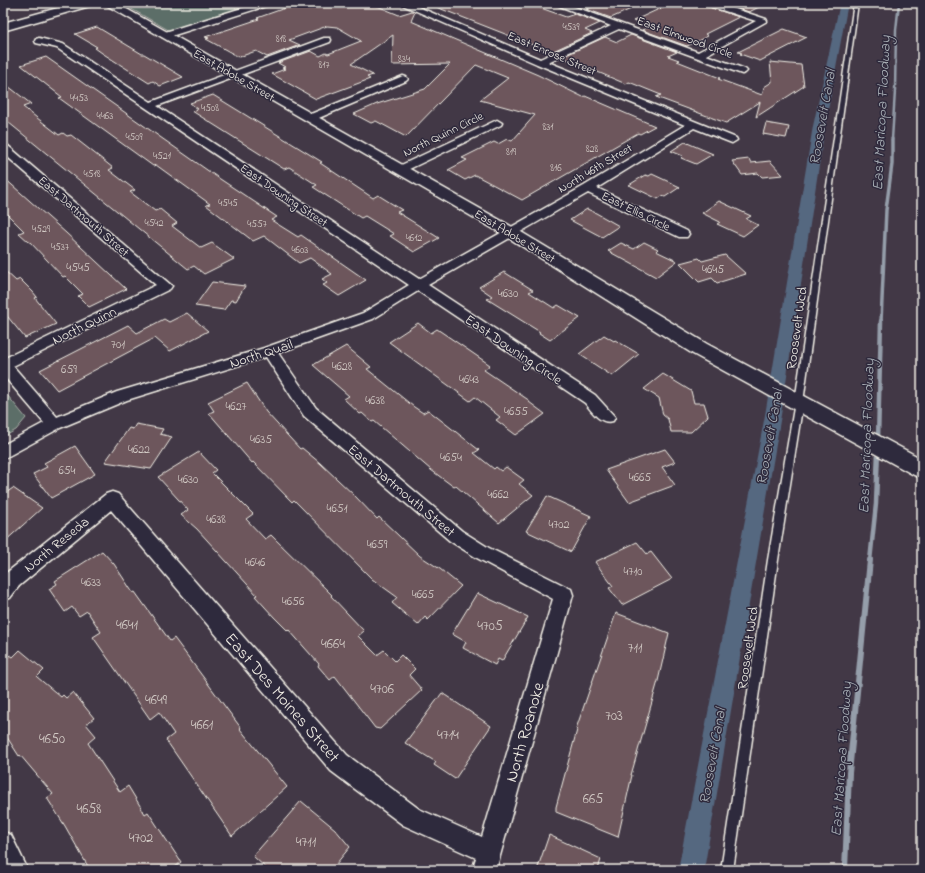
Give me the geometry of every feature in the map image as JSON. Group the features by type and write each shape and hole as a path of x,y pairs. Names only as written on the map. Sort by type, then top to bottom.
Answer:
{"main road":[{"path":"3,28 89,3"}],"street":[{"name":"East Adobe Street","path":"108,3 510,232 636,311 700,349 918,467"},
{"path":"165,35 266,3"},
{"name":"East Enrose Street","path":"402,3 540,62 732,140"},
{"name":"East Elmwood Circle","path":"556,3 742,71"},
{"path":"698,55 763,21 709,3"},
{"path":"540,62 619,26"},
{"path":"39,41 60,46 149,106 327,40"},
{"path":"310,118 403,79"},
{"name":"East Downing Street","path":"149,106 418,285"},
{"name":"North Quinn Circle","path":"401,169 497,123"},
{"name":"North 46th Street","path":"510,232 588,188 692,125"},
{"name":"East Dartmouth Street","path":"3,147 164,286"},
{"name":"East Ellis Circle","path":"588,188 683,234"},
{"name":"North Quail","path":"3,453 54,424 122,396 269,351 368,316 418,285 510,232"},
{"name":"East Downing Circle","path":"418,285 590,399 607,417"},
{"name":"North Quinn","path":"3,365 164,286"},
{"name":"East Dartmouth Street","path":"269,351 310,412 456,536 483,553 564,595"},
{"path":"3,365 54,424"},
{"name":"North Reseda","path":"6,583 112,499"},
{"name":"East Des Moines Street","path":"112,499 340,763 411,817 487,861"},
{"name":"North Roanoke","path":"487,861 564,595"},
{"path":"3,844 16,870"}],"lane":[{"name":"Roosevelt Wcd","path":"727,870 795,400 856,3"}],"green space":[{"path":"121,3 262,3 172,32"},
{"path":"3,390 26,418 16,430 3,437"}],"building":[{"path":"299,3 370,3 399,15 412,11 415,12 411,21 538,75 583,97 585,96 655,126 640,134 638,133 522,200 475,175 465,180 448,170 467,160 462,158 494,142 498,144 507,139 512,141 535,115 480,100 508,78 476,65 406,137 376,121 371,123 354,114 377,104 425,89 450,64 392,65 393,35 351,64 373,75 367,77 370,79 316,99 272,74 285,69 282,68 285,67 278,63 311,51 320,56 326,53 328,54 361,41 337,27 327,26 289,40 300,45 267,57 256,51 239,57 206,39 209,38 205,37 259,19 257,18"},
{"path":"426,3 527,3 566,17 575,14 600,23 585,30 592,33 551,52"},
{"path":"606,3 613,3 631,9 611,18 586,9"},
{"path":"672,3 704,3 706,6 739,17 705,34 708,36 687,46 642,30 649,27 633,21"},
{"path":"722,3 767,3 749,12"},
{"path":"97,27 183,77 160,86 153,81 149,83 95,48 97,47 75,34"},
{"path":"784,29 807,37 760,61 738,52"},
{"path":"631,35 677,52 668,56 679,60 677,61 720,78 718,79 762,95 764,87 772,82 770,62 801,65 804,86 756,117 760,102 726,123 656,97 661,95 629,82 626,84 562,57 605,37 617,42"},
{"path":"46,57 217,177 277,217 271,220 298,237 301,235 366,280 339,296 323,285 327,283 322,279 332,274 310,258 299,263 264,236 253,241 206,205 210,204 156,165 153,166 59,98 62,97 21,65"},
{"path":"3,82 31,104 23,107 59,135 63,133 67,136 71,135 103,160 113,168 109,170 135,190 130,192 155,211 160,209 177,223 172,226 201,248 212,243 234,259 204,274 194,266 188,269 3,118"},
{"path":"213,95 322,162 320,163 373,198 378,195 402,210 397,212 439,238 414,252 390,236 394,234 365,216 361,218 313,187 317,185 289,167 284,169 192,111 198,109 190,103"},
{"path":"766,123 789,127 786,138 763,134"},
{"path":"685,142 713,154 696,164 681,158 683,156 671,151"},
{"path":"749,159 751,163 770,161 783,175 762,177 758,173 742,175 732,161"},
{"path":"652,174 680,187 665,197 662,196 658,199 629,185 645,175 649,176"},
{"path":"3,177 126,289 89,307 78,296 83,294 65,276 63,277 30,242 19,233 24,231 3,210"},
{"path":"719,201 751,216 746,219 758,225 743,236 717,224 720,222 702,213"},
{"path":"587,209 619,226 602,237 570,220"},
{"path":"644,242 658,249 656,251 677,261 656,277 608,251 621,243 634,249"},
{"path":"725,255 746,274 717,283 712,278 699,282 680,263 699,258 702,261"},
{"path":"3,269 16,281 20,279 33,292 37,297 35,298 56,324 25,338 3,311"},
{"path":"504,272 533,290 529,292 554,308 558,305 580,318 550,340 539,333 540,332 487,299 492,296 479,287"},
{"path":"212,282 245,286 236,301 231,300 224,310 195,306"},
{"path":"187,313 208,331 170,351 155,338 57,390 40,370 128,325 137,333 164,319 169,322"},
{"path":"418,323 431,333 437,329 490,365 484,370 530,401 529,402 545,414 516,435 496,420 500,417 475,397 470,401 389,342"},
{"path":"604,335 639,354 612,376 579,354"},
{"path":"346,346 371,367 367,369 414,407 423,413 428,410 479,450 474,453 494,469 496,467 501,471 506,467 524,480 519,484 533,495 499,523 456,486 454,487 431,470 374,421 372,422 362,413 360,414 344,399 349,396 313,365"},
{"path":"663,374 691,391 694,403 704,403 708,416 691,432 671,432 668,419 663,415 659,398 644,389"},
{"path":"247,383 266,412 300,449 302,448 320,463 377,519 379,517 420,556 440,569 461,586 428,620 425,617 418,625 392,603 397,597 372,579 294,500 292,502 253,462 252,463 209,413 214,411 208,402"},
{"path":"136,424 163,429 160,434 172,437 151,469 105,462 129,428 133,429"},
{"path":"75,446 95,474 51,498 33,474 47,467 44,463"},
{"path":"665,449 675,462 662,467 675,485 629,502 606,470"},
{"path":"199,452 216,470 212,473 253,514 246,519 265,539 271,535 332,595 331,596 364,631 358,636 377,655 384,650 395,661 401,655 415,669 409,675 422,690 380,729 375,728 335,676 330,680 318,666 319,664 289,630 288,631 274,617 255,596 257,595 197,529 181,515 188,510 158,477"},
{"path":"13,488 42,508 3,543 3,495"},
{"path":"547,496 591,516 571,552 526,531"},
{"path":"637,542 647,554 651,552 672,579 622,605 609,588 613,586 595,562"},
{"path":"102,551 114,564 133,593 135,592 170,641 174,638 241,728 240,729 287,787 232,836 166,740 174,734 159,712 150,719 93,637 101,632 87,611 79,616 72,607 65,612 49,589 57,584 55,581"},
{"path":"477,593 528,617 502,661 498,659 495,665 463,648 466,642 452,634"},
{"path":"616,613 669,633 658,681 631,775 618,837 556,812 556,807 577,730 576,729"},
{"path":"20,650 44,670 37,677 61,697 63,695 66,698 73,692 94,718 86,724 96,736 88,743 120,792 128,786 145,814 148,812 181,862 172,870 90,870 47,798 53,794 20,755 19,756 3,731 3,662 10,655 13,657"},
{"path":"442,693 491,726 455,779 434,765 436,762 405,743"},
{"path":"301,801 335,829 350,847 331,870 268,870 253,856"},
{"path":"549,835 601,859 598,870 537,870"}],"waterway":[{"name":"Roosevelt Canal","path":"691,870 773,415 819,126 844,3"},
{"name":"East Maricopa Floodway","path":"892,140 895,91 896,30 899,3"},
{"name":"East Maricopa Floodway","path":"881,322 886,210 892,164 892,140"},
{"name":"East Maricopa Floodway","path":"878,440 881,321"},
{"name":"East Maricopa Floodway","path":"870,561 876,504 878,450"},
{"name":"East Maricopa Floodway","path":"845,870 849,773 870,560"}]}
